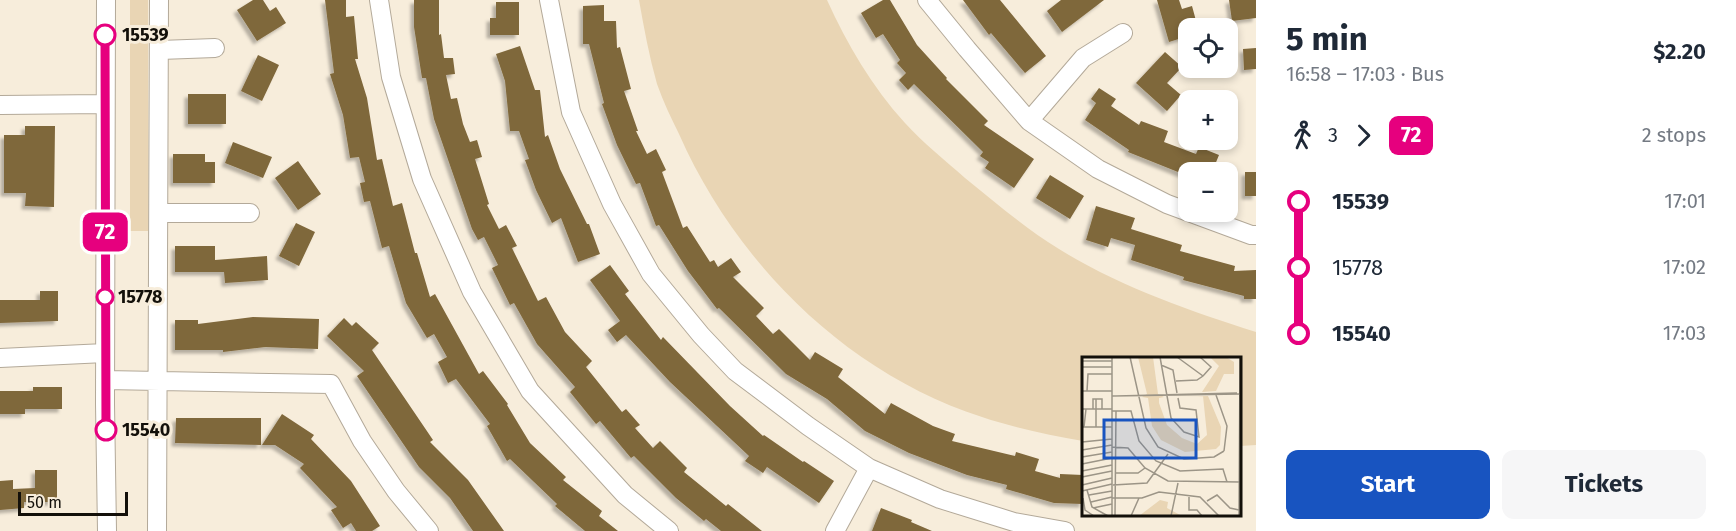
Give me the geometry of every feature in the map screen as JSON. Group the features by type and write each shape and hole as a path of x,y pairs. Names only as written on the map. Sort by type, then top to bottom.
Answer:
{"street":[{"path":"106,0 107,531"},
{"path":"157,531 159,0"},
{"path":"379,0 390,77 422,179 472,292 530,391 625,495 669,531"},
{"path":"549,0 571,112 612,204 651,273 700,334 735,370 808,426 869,468 940,499 1014,522 1065,531"},
{"path":"927,0 1029,121 1098,169 1167,204 1256,235"},
{"path":"1029,121 1083,58 1123,33"},
{"path":"160,50 215,48"},
{"path":"0,105 105,104"},
{"path":"159,213 250,213"},
{"path":"0,358 105,353"},
{"path":"105,380 331,384 362,441 396,491 429,531"},
{"path":"835,531 869,468"}],"shaded area":[{"path":"130,0 148,0 148,231 130,231"},
{"path":"639,0 827,0 861,64 893,109 927,144 1011,215 1059,249 1105,275 1180,306 1256,332 1256,445 1241,446 1241,357 1082,357 1082,441 1032,431 982,417 932,397 885,372 841,342 801,307 764,269 731,226 703,181 670,116 657,84"}],"building":[{"path":"253,0 263,0 270,11 276,7 286,23 257,41 237,10"},
{"path":"325,0 346,0 346,17 354,16 358,59 355,59 367,98 377,160 382,159 393,206 402,203 415,253 417,253 430,297 435,294 479,374 483,371 508,404 530,443 566,477 563,480 602,511 599,516 618,531 585,531 555,506 557,504 510,459 507,461 487,426 490,424 456,379 448,383 438,362 447,357 434,334 427,338 406,303 389,246 382,248 370,201 364,202 360,183 365,182 359,157 350,158 343,115 330,74 334,73"},
{"path":"414,0 439,0 439,35 441,34 444,58 453,58 455,74 446,75 451,99 457,98 470,142 477,140 482,157 475,159 489,204 487,205 499,229 506,225 517,246 512,248 538,301 546,297 565,332 592,361 586,367 622,412 626,409 640,425 635,428 653,448 660,441 687,468 684,472 762,531 721,531 706,519 704,521 676,498 634,456 631,458 600,421 596,424 570,392 575,387 537,344 514,303 510,305 492,268 498,265 484,237 478,240 472,229 434,119 426,78 422,78 414,27"},
{"path":"883,0 890,0 917,45 946,79 988,121 984,125 1034,159 1014,188 985,168 989,162 980,156 983,152 914,84 908,90 899,80 906,73 897,63 900,60 883,34 876,38 861,13"},
{"path":"963,0 1000,0 1046,56 1025,73 991,33 989,35"},
{"path":"1061,0 1104,0 1062,32 1047,11"},
{"path":"1157,0 1179,0 1182,9 1192,6 1195,18 1178,18 1178,39 1169,42"},
{"path":"1229,0 1256,0 1256,18 1238,20 1238,18 1232,18"},
{"path":"496,2 519,2 519,35 490,35 490,18 496,18"},
{"path":"604,5 604,21 616,21 617,48 620,47 631,89 624,91 638,131 636,131 647,154 656,149 666,170 662,172 683,228 687,226 710,262 714,260 718,267 731,258 741,272 733,277 764,308 756,316 773,334 779,329 810,360 815,352 843,369 838,377 885,414 891,403 933,426 955,434 952,441 1015,456 1016,452 1039,459 1035,471 1060,478 1060,474 1082,475 1082,504 1054,503 1006,489 1007,485 967,475 909,453 865,431 827,399 786,374 719,308 717,309 688,271 659,225 656,226 640,183 636,184 617,145 602,104 604,103 589,44 583,44 583,6"},
{"path":"520,46 535,90 540,90 545,137 548,135 560,169 589,224 600,254 578,262 561,218 552,223 536,190 525,160 529,159 519,131 510,131 505,81 496,54"},
{"path":"1256,48 1256,69 1244,70 1243,49"},
{"path":"1165,52 1178,63 1178,71 1167,83 1178,92 1178,98 1167,111 1136,83"},
{"path":"258,55 279,65 262,101 241,91"},
{"path":"1099,88 1116,99 1111,106 1139,125 1141,121 1168,131 1164,142 1178,147 1178,150 1196,154 1198,150 1206,150 1219,155 1216,162 1178,162 1178,172 1128,152 1129,150 1085,120 1096,103 1091,99"},
{"path":"188,94 226,94 226,124 188,124"},
{"path":"25,126 55,126 54,207 25,206 26,193 4,193 4,135 25,135"},
{"path":"233,142 272,157 263,178 225,163"},
{"path":"173,154 205,154 205,162 215,162 215,183 173,183"},
{"path":"298,161 321,194 298,210 275,178"},
{"path":"1245,172 1256,172 1256,196 1245,196"},
{"path":"1050,175 1084,196 1070,219 1036,198"},
{"path":"1096,206 1135,218 1131,229 1182,245 1180,251 1235,266 1234,271 1256,270 1256,299 1244,299 1244,296 1183,280 1184,277 1131,260 1135,245 1111,238 1108,247 1086,240"},
{"path":"296,223 315,232 299,266 279,256"},
{"path":"175,246 215,246 215,260 267,256 268,280 225,283 224,272 175,272"},
{"path":"610,265 629,291 625,294 661,340 663,337 730,406 763,436 834,481 819,503 767,467 763,473 745,461 749,456 670,382 626,335 617,342 608,330 620,321 590,280"},
{"path":"40,291 58,291 58,321 0,323 0,300 40,300"},
{"path":"253,317 319,319 318,349 265,347 223,352 223,350 175,350 175,320 198,320 198,324"},
{"path":"344,318 352,326 356,322 379,343 372,350 433,440 430,442 468,480 504,531 473,531 450,498 419,467 357,376 364,371 327,336"},
{"path":"33,387 62,387 62,409 25,409 25,414 0,414 0,391 33,391"},
{"path":"282,414 314,435 311,439 351,481 380,526 372,531 356,531 351,523 343,528 331,510 337,507 300,468 304,464 275,445 262,445"},
{"path":"176,418 261,418 261,445 175,443"},
{"path":"35,470 57,470 57,502 24,502 24,508 0,510 0,481 13,480 13,489 35,488"},
{"path":"881,508 912,520 911,522 932,531 872,531"}],"bus line":[{"name":"72","path":"105,35 106,430"}],"place":[{"name":"15539","path":"105,35"},
{"name":"15778","path":"105,297"},
{"name":"15540","path":"106,430"}]}
